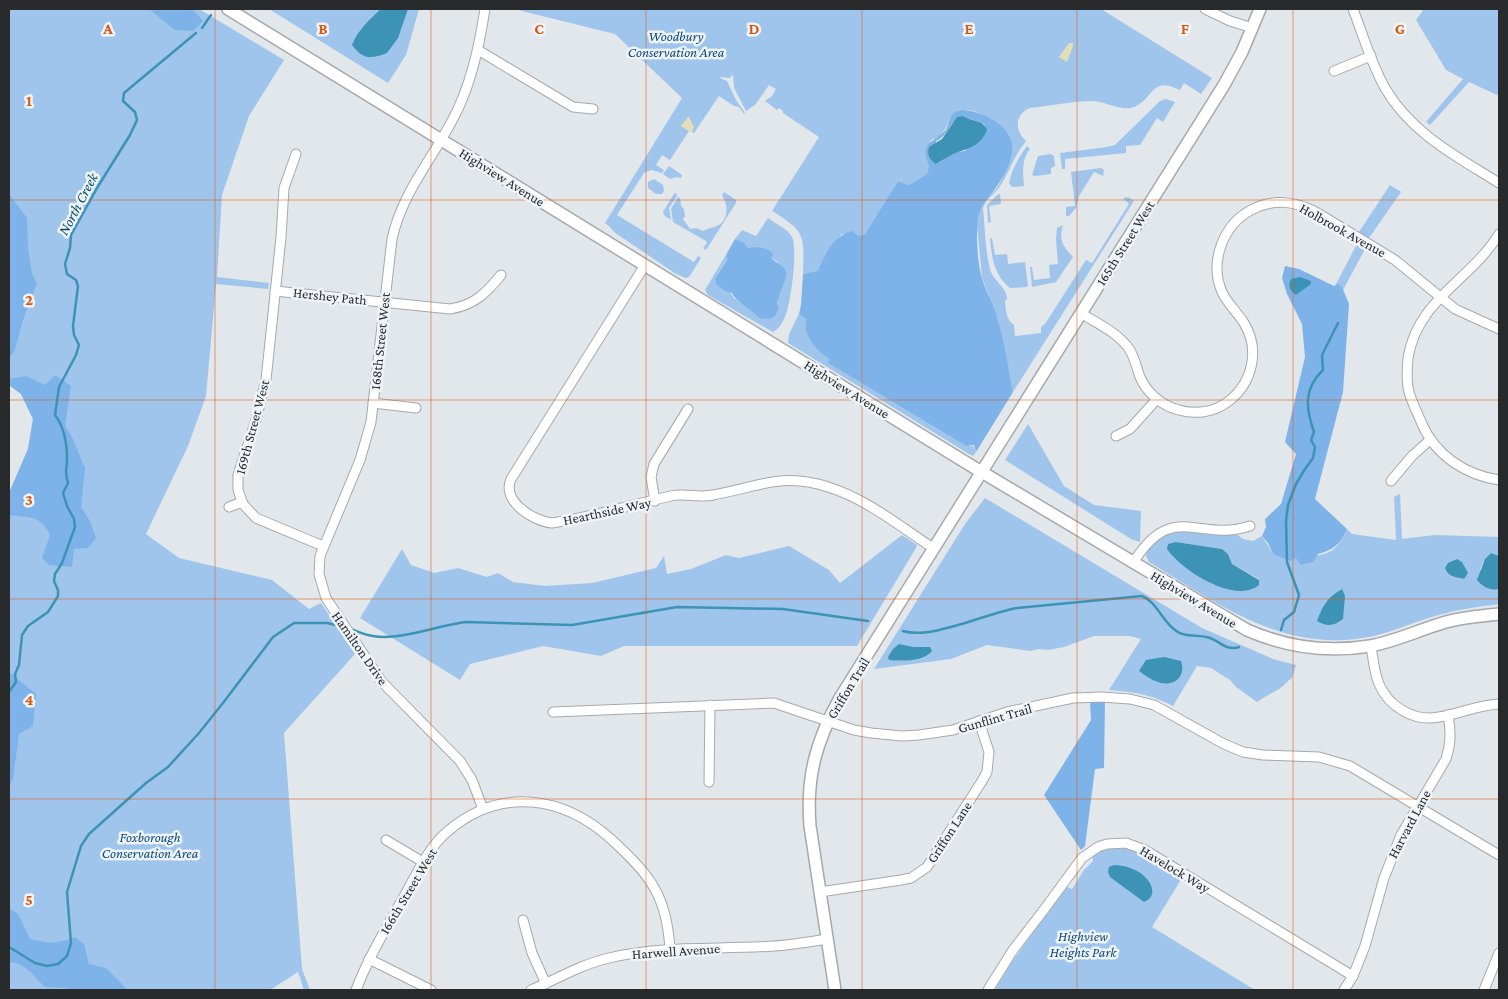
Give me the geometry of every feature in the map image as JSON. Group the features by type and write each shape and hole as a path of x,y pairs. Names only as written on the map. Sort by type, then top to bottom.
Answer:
{"street":[{"name":"Highview Avenue","path":"228,9 982,472 1237,625 1260,636 1284,643 1319,649 1341,649 1371,646 1448,621 1499,614"},
{"name":"168th Street West","path":"324,546 360,460 371,422 392,239 400,210 464,95 478,50 485,9"},
{"path":"1205,9 1230,21 1253,28"},
{"name":"165th Street West","path":"982,472 1224,85 1253,28 1260,9"},
{"path":"1353,9 1385,88 1412,124 1435,144 1499,183"},
{"path":"478,50 573,107 593,109"},
{"path":"1334,71 1371,56"},
{"name":"169th Street West","path":"242,502 238,490 238,475 262,399 281,237 284,188 296,154"},
{"name":"Holbrook Avenue","path":"1081,313 1110,330 1128,347 1145,386 1157,399 1176,410 1187,412 1208,411 1226,403 1235,396 1245,383 1251,369 1252,358 1250,337 1243,322 1222,291 1218,277 1218,259 1222,244 1231,227 1247,212 1262,205 1288,202 1316,212 1395,260 1413,273 1440,298 1464,315 1499,329"},
{"path":"1499,234 1484,257 1430,307 1418,327 1410,349 1407,369 1410,394 1430,440 1450,460 1465,470 1499,480"},
{"name":"Hearthside Way","path":"645,265 511,479 508,490 513,501 518,506 547,522 557,522 672,496 710,496 778,480 806,482 829,487 848,495 933,548"},
{"name":"Hershey Path","path":"275,291 440,309 459,308 482,297 501,275"},
{"path":"1116,436 1130,429 1157,399"},
{"path":"373,403 416,408"},
{"path":"655,501 651,477 654,464 688,409"},
{"path":"1391,481 1412,456 1430,440"},
{"name":"Griffon Trail","path":"835,990 810,826 809,786 818,747 828,721 840,698 982,472"},
{"path":"229,507 242,502 250,513 264,523 324,546"},
{"path":"1133,563 1145,545 1167,530 1186,526 1227,532 1250,526"},
{"name":"Hamilton Drive","path":"324,546 320,556 318,574 322,590 329,603 382,682 460,761 472,780 484,809"},
{"path":"1371,646 1379,683 1392,703 1402,710 1420,717 1437,718 1476,706 1499,704"},
{"name":"Gunflint Trail","path":"553,712 774,703 872,733 902,736 936,733 1007,712 1073,698 1102,697 1138,700 1160,708 1224,744 1243,752 1263,755 1319,757 1344,764 1364,774 1499,855"},
{"path":"709,782 710,705"},
{"name":"Harvard Lane","path":"1344,990 1353,976 1371,930 1391,856 1417,806 1446,758 1450,747 1451,732 1448,715"},
{"name":"Griffon Lane","path":"820,892 911,878 927,867 987,772 989,752 979,721"},
{"name":"166th Street West","path":"356,990 369,959 435,845 448,831 473,814 484,809 514,802 536,803 567,810 594,825 634,861 652,883 664,910 669,930 670,950"},
{"path":"386,840 424,862"},
{"name":"Havelock Way","path":"988,990 1013,950 1082,858 1098,847 1117,843 1126,843 1145,850 1353,976"},
{"path":"523,920 532,953 546,984"},
{"name":"Harwell Avenue","path":"531,990 581,967 607,958 634,953 775,946 827,939"},
{"path":"1484,990 1499,953"},
{"path":"369,959 431,990"}],"green space":[{"name":"Foxborough Conservation Area","path":"9,9 199,9 284,60 249,116 222,195 217,277 269,283 268,289 216,284 206,396 188,446 146,534 179,558 272,580 309,609 321,603 355,654 284,733 302,969 310,990 304,990 298,972 270,990 9,990 9,493 28,449 33,419 21,394 9,385"},
{"path":"269,9 419,9 406,55 388,83"},
{"name":"Woodbury Conservation Area","path":"514,9 1101,9 1212,78 1201,94 1184,83 1180,90 1163,85 1154,90 1141,103 1129,108 1097,101 1084,101 1030,108 1021,114 1018,127 1019,132 1026,141 1018,152 1000,187 983,208 990,269 1005,291 1007,299 1005,301 1006,311 1009,320 1014,325 1015,336 1041,333 1041,327 1045,324 1086,260 1092,263 1129,204 1123,198 1128,197 1134,201 1013,392 998,321 982,277 977,225 983,203 997,188 1012,151 992,123 985,117 970,110 951,116 942,133 931,140 925,154 930,166 927,174 909,185 898,181 865,234 858,236 842,234 828,252 818,272 803,274 803,242 801,236 791,224 772,211 819,137 783,113 779,108 777,110 765,101 772,96 776,89 769,85 755,105 746,111 734,88 733,74 730,78 720,77 727,81 745,113 739,107 734,106 719,96 694,133 691,132 693,130 689,117 681,126 689,131 670,160 662,155 656,165 664,170 662,173 651,170 644,173 617,215 694,262 698,256 701,258 689,277 686,278 676,274 614,232 605,223 682,98 615,34"},
{"path":"1424,9 1499,9 1499,92 1497,95 1469,82 1430,125 1426,122 1463,79 1446,70 1416,20"},
{"path":"1166,99 1175,102 1163,122 1157,118 1140,145 1126,146 1126,153 1065,159 1065,169 1062,169 1060,153 1115,145 1160,101"},
{"path":"1027,146 1030,149 1024,162 1024,186 1012,187 1009,183 1012,173"},
{"path":"1051,154 1054,156 1055,166 1051,168 1051,174 1032,175 1038,156"},
{"path":"669,166 682,175 681,178 670,179 663,174"},
{"path":"1101,168 1104,170 1103,176 1094,172 1079,196 1076,208 1069,216 1066,216 1066,207 1075,206 1071,172"},
{"path":"654,179 663,185 664,191 662,194 656,194 648,188 648,182"},
{"path":"1390,185 1401,192 1369,238 1359,232"},
{"path":"724,192 736,200 736,203 706,250 703,248 707,243 706,241 673,222 671,209 678,197 680,198 685,216 683,219 690,229 696,228 703,231 719,225 725,219 725,203 722,195"},
{"path":"676,193 677,196 669,208 671,220 663,212"},
{"path":"1000,194 1001,204 989,206 991,222 988,223 987,205"},
{"path":"768,218 785,229 792,237 794,243 792,287 788,308 778,329 773,332 708,295 705,290 727,253 727,258 718,273 734,298 759,318 776,315 779,308 777,302 783,281 777,261 748,248 745,243 735,239 742,230 756,236"},
{"path":"1063,225 1062,240 1073,257 1056,282 1032,287 1030,267 1032,267 1034,280 1050,278 1049,265 1058,264 1057,228"},
{"path":"992,238 995,255 1007,254 1008,264 1025,262 1027,287 1010,288 1000,278 993,260 990,239"},
{"path":"1357,244 1365,249 1343,290 1342,287 1335,286"},
{"path":"799,314 806,319 805,325 808,337 815,347 829,359 828,363 966,446 973,446 976,452 973,456 788,343 789,334"},
{"path":"1028,424 1064,486 1094,505 1141,511 1140,542 1131,539 1005,460"},
{"path":"1400,494 1402,539 1435,535 1499,537 1499,556 1491,553 1485,559 1480,569 1497,590 1499,589 1499,604 1440,615 1374,636 1341,640 1311,638 1282,632 1228,609 1149,562 1146,556 1148,549 1155,543 1165,536 1180,531 1238,535 1243,539 1253,541 1262,536 1273,554 1294,557 1318,556 1331,551 1340,542 1347,529 1352,534 1396,540 1394,497","holes":["1176,542 1222,549 1228,554 1232,564 1259,579 1253,589 1232,590 1212,584 1190,570","1462,562 1464,579 1451,576"]},
{"path":"985,498 1202,628 1273,659 1296,665 1292,678 1281,688 1257,702 1236,687 1230,680 1211,668 1197,666 1173,706 1142,694 1109,690 1141,639 1130,636 1094,636 1064,647 1048,650 1030,651 987,645 951,659 874,669 965,524","holes":["899,644 914,647 930,647 909,659 894,660"]},
{"path":"902,535 917,545 916,548 857,646 624,646 601,656 543,646 470,664 460,680 360,618 402,549 411,565 434,573 458,568 487,577 498,573 513,582 545,586 592,583 656,568 664,556 667,574 691,569 726,555 739,558 789,546 829,570 840,583"},
{"name":"Highview Heights Park","path":"1117,847 1136,850 1182,878 1152,927 1255,990 995,990 1020,950 1067,887 1072,889 1084,870 1093,861 1092,855 1099,851"}],"shaded area":[{"path":"149,9 186,9 194,11 203,21 193,31 175,30"},
{"path":"381,9 408,9 398,38 387,53 372,57 364,56 352,45 368,21"},
{"path":"969,111 991,119 1008,134 1012,146 1011,158 1006,170 979,213 977,240 980,272 997,315 1013,392 976,452 974,445 966,446 828,363 829,359 815,347 808,337 805,325 806,319 799,314 803,274 818,271 831,246 845,233 852,231 858,236 865,234 898,181 909,185 927,174 929,166 925,154 928,144 946,130 951,116 955,112","holes":["963,116 985,125 965,151 957,152 936,164 936,141 944,135 955,120"]},
{"path":"963,116 983,124 987,130 985,135 975,145 955,153 936,164 929,157 929,147 942,139 957,117"},
{"path":"9,194 27,218 28,248 32,274 37,283 24,317 14,352 9,358"},
{"path":"735,239 745,243 748,248 758,247 771,251 773,254 771,258 784,268 787,274 777,302 779,308 776,315 770,319 759,318 736,299 732,293 725,291 716,284 715,279 727,259 727,253"},
{"path":"1285,266 1299,269 1334,286 1338,284 1342,287 1349,304 1343,392 1315,499 1347,529 1336,546 1318,554 1313,562 1301,565 1296,558 1291,561 1273,554 1262,536 1266,527 1265,519 1281,504 1296,454 1285,442 1305,357 1302,324 1287,294 1282,278"},
{"path":"1300,277 1311,281 1311,284 1296,295 1290,288 1291,279"},
{"path":"55,375 71,386 65,426 72,437 85,468 81,507 90,521 96,538 88,548 74,549 72,567 49,565 42,558 50,535 42,523 33,518 9,515 9,493 28,449 33,419 21,394 9,385 9,379 26,376 45,385"},
{"path":"1176,542 1222,549 1228,554 1232,564 1259,580 1259,585 1249,590 1236,591 1209,582 1184,566 1167,549 1168,544"},
{"path":"1491,553 1499,556 1499,589 1487,588 1477,580 1485,559"},
{"path":"1457,559 1462,562 1468,573 1464,579 1450,575 1446,571 1445,568 1448,563"},
{"path":"1342,589 1345,596 1343,619 1330,625 1317,621 1326,602"},
{"path":"899,644 914,647 930,647 932,651 918,659 889,660 888,657 893,649"},
{"path":"1164,657 1181,661 1181,675 1175,681 1161,683 1152,680 1139,671 1146,660"},
{"path":"9,672 36,694 33,726 19,734 13,779 9,786"},
{"path":"1090,701 1105,702 1104,768 1095,769 1085,846 1081,850 1044,795 1091,720"},
{"path":"1114,865 1132,868 1146,877 1152,891 1149,899 1144,902 1110,877 1109,867"},
{"path":"9,908 18,914 30,939 52,943 75,937 84,944 89,964 106,968 128,990 69,990 66,988 45,987 25,967 9,962"}],"sand":[{"path":"1069,43 1073,43 1073,46 1067,62 1059,57"},
{"path":"689,117 694,127 691,132 681,126"}],"waterway":[{"name":"North Creek","path":"202,28 211,15"},
{"name":"North Creek","path":"9,692 16,682 15,674 19,665 22,635 28,626 48,612 58,596 58,590 54,581 55,574 62,563 75,527 74,519 63,493 68,483 66,447 63,430 55,415 59,387 76,355 79,345 74,335 73,326 78,286 76,280 67,274 65,264 70,248 71,235 137,120 135,112 123,101 124,93 196,33"},
{"path":"1281,630 1284,620 1294,612 1299,595 1287,562 1286,521 1288,505 1296,484 1313,458 1315,447 1311,440 1314,432 1309,415 1309,392 1312,384 1323,370 1322,355 1338,323"},
{"path":"903,631 915,633 943,629 1017,608 1142,596 1152,603 1170,626 1179,632 1210,638 1231,648 1239,647"},
{"path":"350,629 384,637 407,635 467,622 572,625 677,607 783,609 868,621"},
{"path":"9,947 35,963 47,966 58,964 67,956 71,943 67,892 81,846 89,834 146,783 168,767 199,733 273,637 294,623 327,623 336,625"}]}
